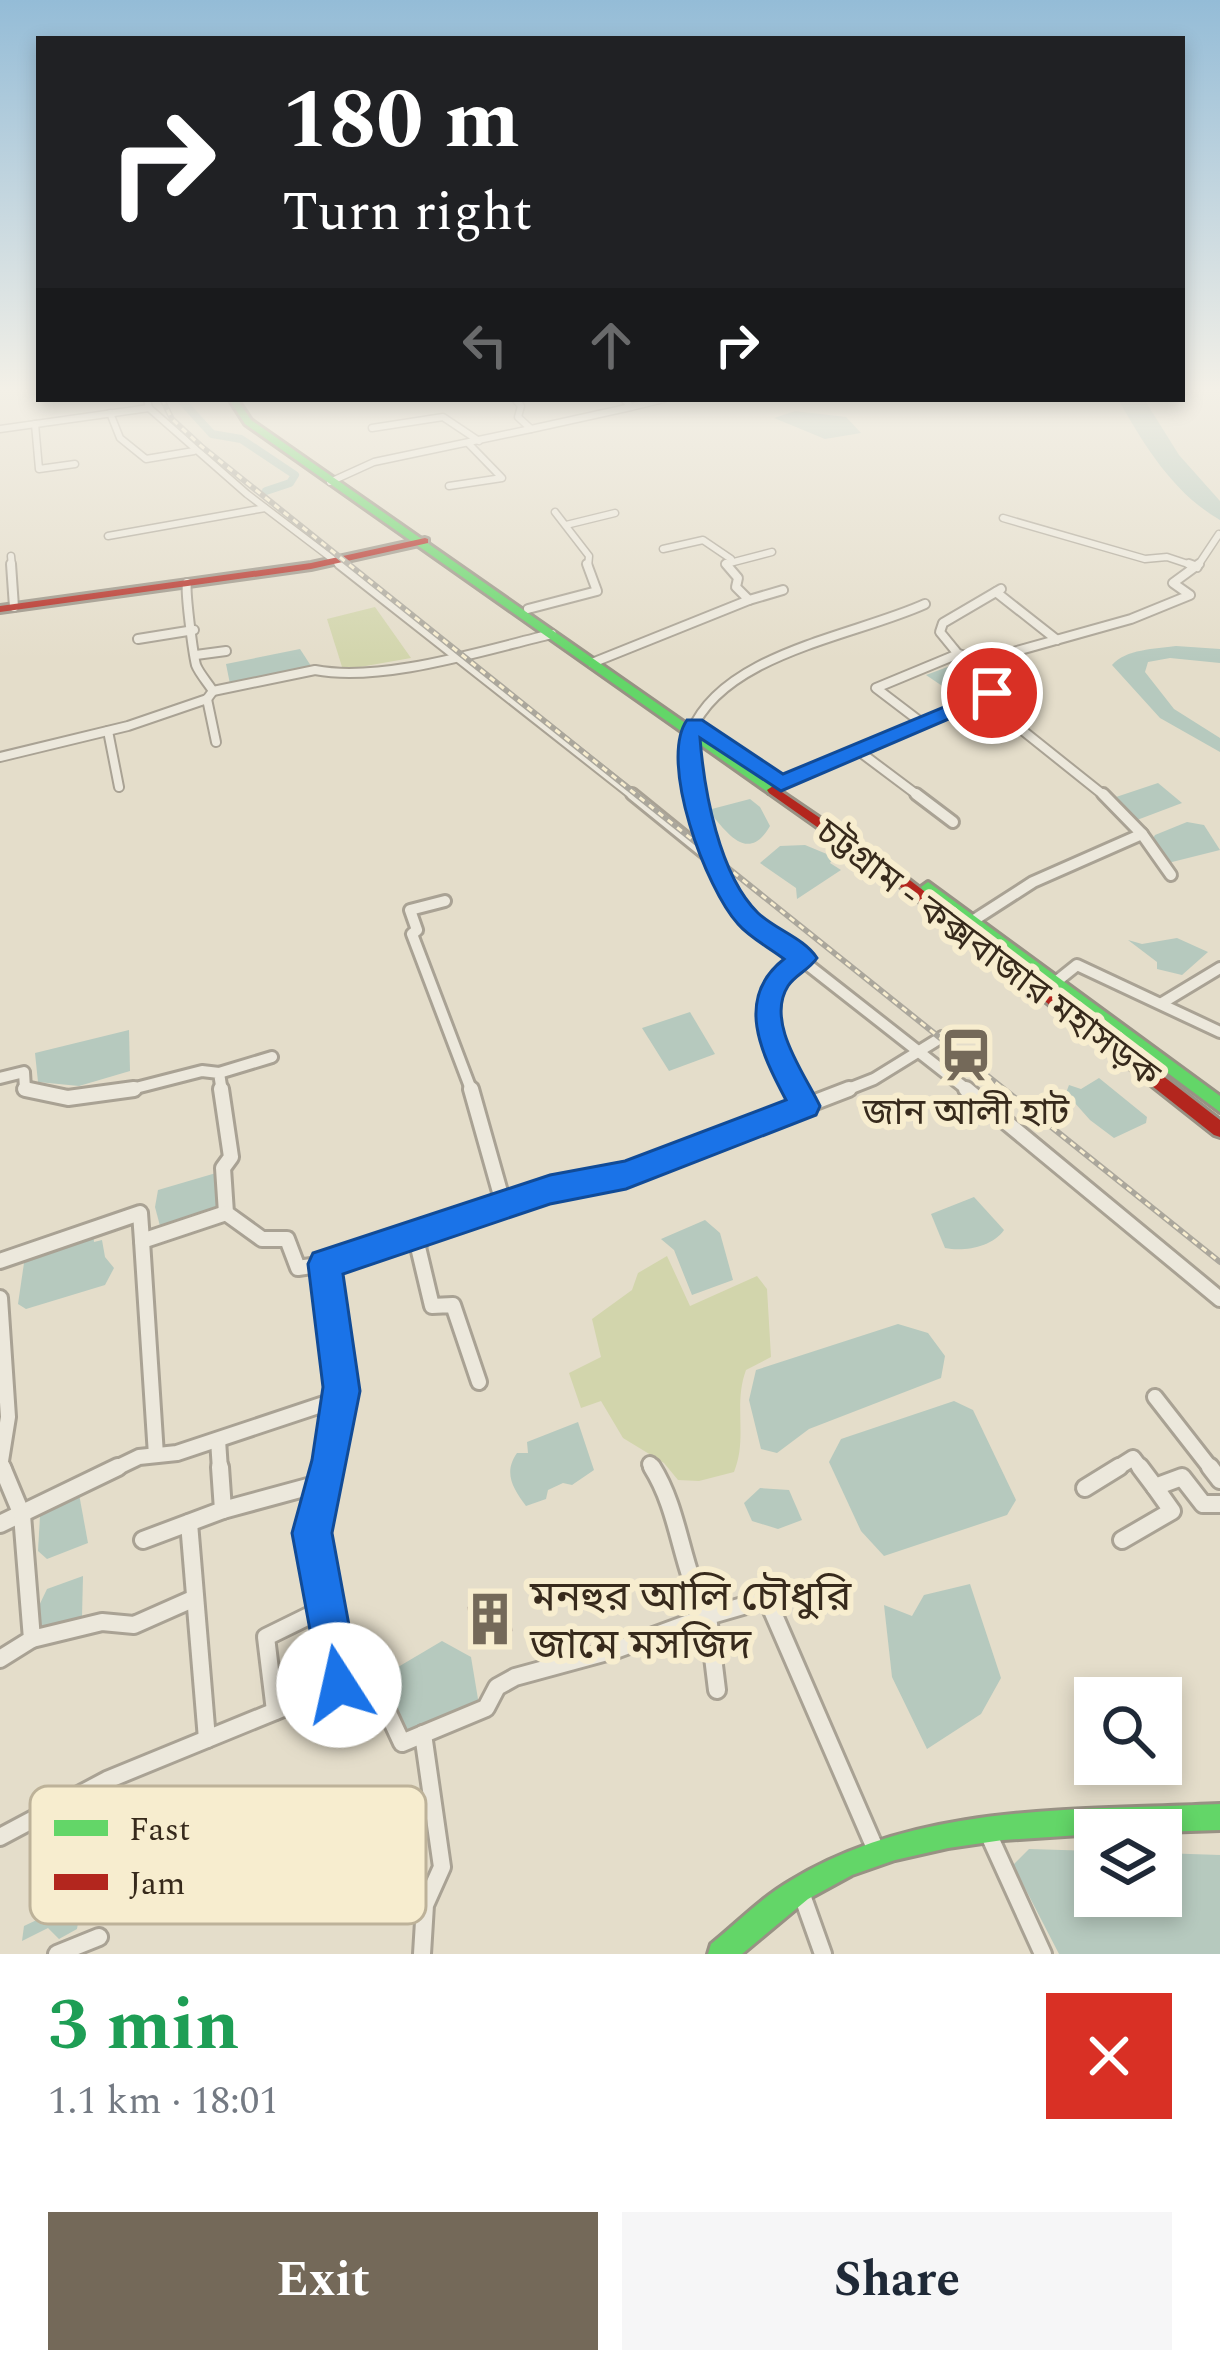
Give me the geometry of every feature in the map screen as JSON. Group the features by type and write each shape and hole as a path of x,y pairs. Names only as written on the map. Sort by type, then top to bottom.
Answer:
{"main road":[{"name":"চট্টগ্রাম - কক্সবাজার মহাসড়ক","path":"329,478 597,661"},
{"name":"চট্টগ্রাম - কক্সবাজার মহাসড়ক","path":"422,543 528,609 1220,1105"},
{"path":"7,608 338,561 422,543"},
{"name":"চট্টগ্রাম - কক্সবাজার মহাসড়ক","path":"692,729 781,783 974,920 1220,1130"},
{"path":"721,1954 800,1889 877,1851 951,1832 1220,1817"}],"street":[{"path":"228,478 714,860"},
{"path":"333,481 339,478"},
{"path":"449,486 501,478"},
{"path":"108,536 265,508"},
{"path":"528,609 597,591 587,564 589,556 555,512"},
{"path":"566,525 615,513"},
{"path":"1003,518 1144,559 1167,557 1197,567"},
{"path":"987,659 1131,619 1190,595 1173,583 1197,567 1220,534"},
{"path":"663,548 703,540 731,559"},
{"path":"748,600 726,564 772,552"},
{"path":"7,608 11,556"},
{"path":"187,583 183,599 194,630 197,670 210,695 216,742"},
{"path":"597,661 783,590"},
{"path":"958,654 941,627 998,591 1058,640"},
{"path":"925,604 773,658 723,693 692,729 688,776 714,860 748,919 921,1052 1220,1300"},
{"path":"138,639 194,630"},
{"path":"0,757 108,731 210,695 314,670 328,676 552,634"},
{"path":"196,655 226,651"},
{"path":"781,783 982,698 1015,682 1011,673 987,659 958,654 876,688 922,723"},
{"path":"982,698 1095,787 1142,835 1171,875"},
{"path":"108,731 118,787"},
{"path":"860,752 953,822"},
{"path":"974,920 1033,882 1142,835"},
{"path":"445,901 410,910 418,930 412,934 466,1071 504,1206"},
{"path":"803,958 777,980 766,1011 781,1062 805,1106"},
{"path":"1050,986 1077,965 1220,1032"},
{"path":"1162,1003 1220,968"},
{"path":"226,1213 262,1239 287,1239 298,1268 325,1264 587,1180 626,1175 874,1078 942,1036"},
{"path":"0,1078 24,1072 25,1089 38,1095 81,1097 202,1071 219,1073 272,1057"},
{"path":"219,1073 231,1157 223,1168 226,1213"},
{"path":"142,1241 226,1213"},
{"path":"0,1261 140,1214 142,1310 156,1455"},
{"path":"424,1231 418,1247 432,1306 453,1305 479,1382"},
{"path":"325,1264 342,1391 336,1400 326,1482 312,1533 339,1685"},
{"path":"0,1298 8,1417 1,1461 22,1514 32,1639"},
{"path":"1155,1397 1220,1480"},
{"path":"0,1524 139,1457 218,1440 336,1400"},
{"path":"218,1440 223,1510"},
{"path":"1084,1487 1133,1458 1172,1511 1122,1540"},
{"path":"650,1464 668,1487 676,1511 678,1553 708,1616 717,1690"},
{"path":"1155,1487 1182,1477 1203,1504 1220,1504"},
{"path":"143,1540 223,1510 227,1513 326,1482"},
{"path":"189,1523 207,1739"},
{"path":"0,1659 32,1639 102,1622 134,1625 195,1598"},
{"path":"95,1786 339,1685 377,1689 402,1743 486,1708 497,1687 515,1677 618,1649 767,1599 877,1851"},
{"path":"275,1711 266,1637 326,1608"},
{"path":"423,1734 442,1867 426,1903"},
{"path":"0,1837 30,1821"},
{"path":"987,1830 1043,1954"},
{"path":"800,1889 823,1954"},
{"path":"422,1954 424,1924"},
{"path":"57,1954 99,1937"}],"green space":[{"path":"375,607 411,658 343,670 327,619"},
{"path":"667,1256 690,1306 757,1276 767,1289 771,1357 746,1370 734,1472 699,1481 678,1480 664,1463 623,1438 601,1401 581,1408 569,1373 601,1357 592,1319 632,1290 638,1273"}],"shaded area":[{"path":"1171,478 1200,478 1220,501 1220,520 1203,509"},
{"path":"1176,646 1220,649 1220,663 1170,658 1148,662 1145,672 1174,709 1220,738 1220,752 1160,718 1112,665 1133,653"},
{"path":"300,649 313,669 230,684 226,664"},
{"path":"969,659 996,667 1009,680 960,698 926,675"},
{"path":"1158,783 1182,803 1137,820 1113,798"},
{"path":"750,799 770,826 754,843 746,844 730,835 708,810"},
{"path":"1187,822 1204,825 1220,850 1168,863 1151,842 1155,835"},
{"path":"805,845 834,857 830,863 841,870 797,899 796,888 760,863 780,846"},
{"path":"1177,938 1208,952 1182,975 1157,969 1157,962 1128,940 1142,944"},
{"path":"690,1012 715,1054 669,1071 642,1028"},
{"path":"129,1030 130,1071 79,1086 38,1082 35,1053"},
{"path":"1099,1078 1147,1117 1146,1123 1114,1138 1090,1120 1066,1093 1069,1085 1081,1089"},
{"path":"216,1173 222,1208 160,1226 155,1207 158,1190"},
{"path":"974,1197 1004,1230 977,1247 945,1248 931,1214"},
{"path":"705,1220 720,1233 733,1280 692,1295 674,1250 661,1239"},
{"path":"93,1232 94,1242 102,1240 105,1257 114,1268 105,1285 26,1309 18,1304 24,1263"},
{"path":"898,1324 928,1333 945,1356 941,1378 809,1429 777,1453 761,1449 749,1400 756,1370"},
{"path":"954,1401 973,1410 1016,1500 1007,1515 884,1556 861,1531 829,1462 841,1439"},
{"path":"578,1422 594,1470 572,1485 563,1483 548,1490 546,1499 526,1506 510,1474 517,1453 528,1453 527,1442"},
{"path":"760,1488 789,1490 802,1520 778,1529 752,1521 744,1503"},
{"path":"79,1494 88,1543 47,1559 38,1551 40,1516"},
{"path":"83,1576 82,1617 40,1631 36,1612 47,1589"},
{"path":"970,1584 1001,1678 981,1714 927,1749 892,1677 884,1605 912,1616 924,1595"},
{"path":"442,1641 471,1657 479,1705 413,1731 403,1729 392,1699 393,1670"},
{"path":"1029,1849 1074,1850 1074,1917 1182,1917 1182,1854 1220,1855 1220,1954 1059,1954 1013,1865"},
{"path":"78,1924 59,1939 48,1928 22,1941 24,1926"}],"building":[{"name":"মনহুর আলি চৌধুরি জামে মসজিদ","path":"503,1592 513,1631 477,1647 467,1607"}],"waterway":[{"path":"266,491 293,478"}],"railway":[{"path":"241,478 1220,1262"}],"traffic: fast":[{"path":"328,478 773,790"},
{"path":"928,887 1220,1105"},
{"path":"721,1954 799,1890 845,1865 895,1847 1003,1827 1220,1817"}],"traffic: jam":[{"path":"0,609 311,566 425,541"},
{"path":"773,790 893,874 1220,1130"}],"place":[{"name":"জান আলী হাট","path":"966,1055"},
{"name":"মনহুর আলি চৌধুরি জামে মসজিদ","path":"490,1619"}],"route":[{"path":"339,1685 312,1533 331,1460 336,1400 342,1391 325,1264 550,1190 626,1175 805,1106 781,1062 766,1011 777,980 803,958 748,919 729,890 693,798 688,776 689,733 695,724 781,783 992,693"}]}
